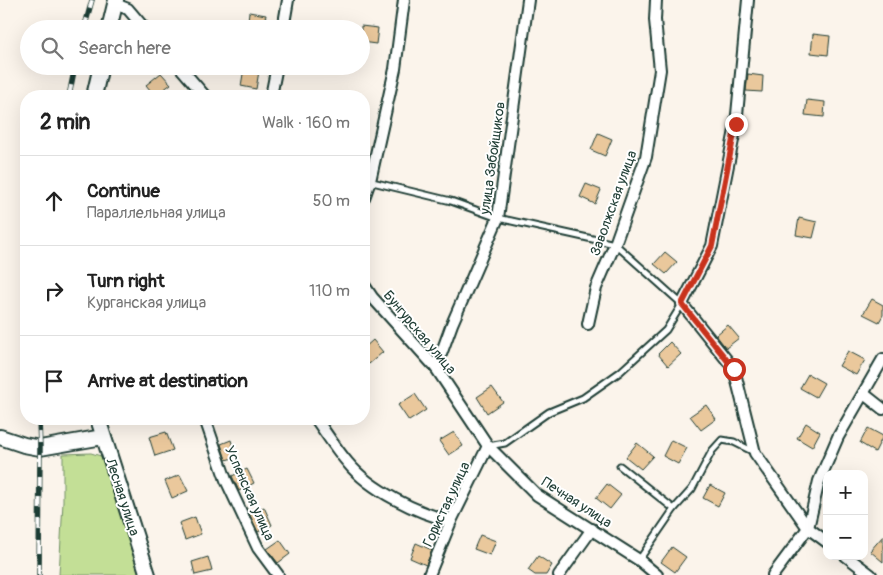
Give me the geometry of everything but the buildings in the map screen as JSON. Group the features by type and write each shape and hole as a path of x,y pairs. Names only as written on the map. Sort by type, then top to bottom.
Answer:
{"main road":[{"path":"111,20 116,2"},
{"path":"95,90 99,75"},
{"name":"Лесная улица","path":"100,425 148,575"},
{"path":"0,437 40,448 103,437"}],"street":[{"path":"285,20 288,0"},
{"path":"370,168 395,69 404,0"},
{"name":"улица Забойщиков","path":"436,368 452,324 498,218 528,0"},
{"name":"Заволжская улица","path":"588,324 596,288 615,244 646,157 660,70 655,20 656,0"},
{"path":"748,0 736,124 712,246 682,304 734,369 755,453 808,528 823,539"},
{"path":"116,2 128,9 137,20"},
{"path":"187,75 200,90"},
{"path":"272,90 275,75"},
{"name":"Бунгурская улица","path":"370,294 436,368 488,446"},
{"path":"772,575 808,528 819,481 838,437 883,359"},
{"path":"864,394 883,410"},
{"name":"Успенская улица","path":"207,425 226,480 258,548 278,575"},
{"path":"320,425 348,464 375,488 432,517 451,521"},
{"name":"Гористая улица","path":"429,575 451,521 488,446"},
{"name":"Печная улица","path":"488,446 537,495 592,528 657,575"},
{"path":"559,575 592,528"},
{"path":"851,560 871,575"}],"lane":[{"path":"370,181 451,201 498,218 615,244 682,304 666,330 620,372 583,398 549,412 505,443 488,446"},
{"path":"638,560 674,509 692,489 712,451 722,440 734,442 755,453"},
{"path":"620,466 674,509"}],"green space":[{"path":"91,453 104,457 149,575 59,575 63,502 63,454"}],"railway":[{"path":"86,20 92,0"},
{"path":"70,90 73,75"},
{"path":"39,425 39,575"}],"route":[{"path":"734,369 682,304 712,246 736,124"}]}
